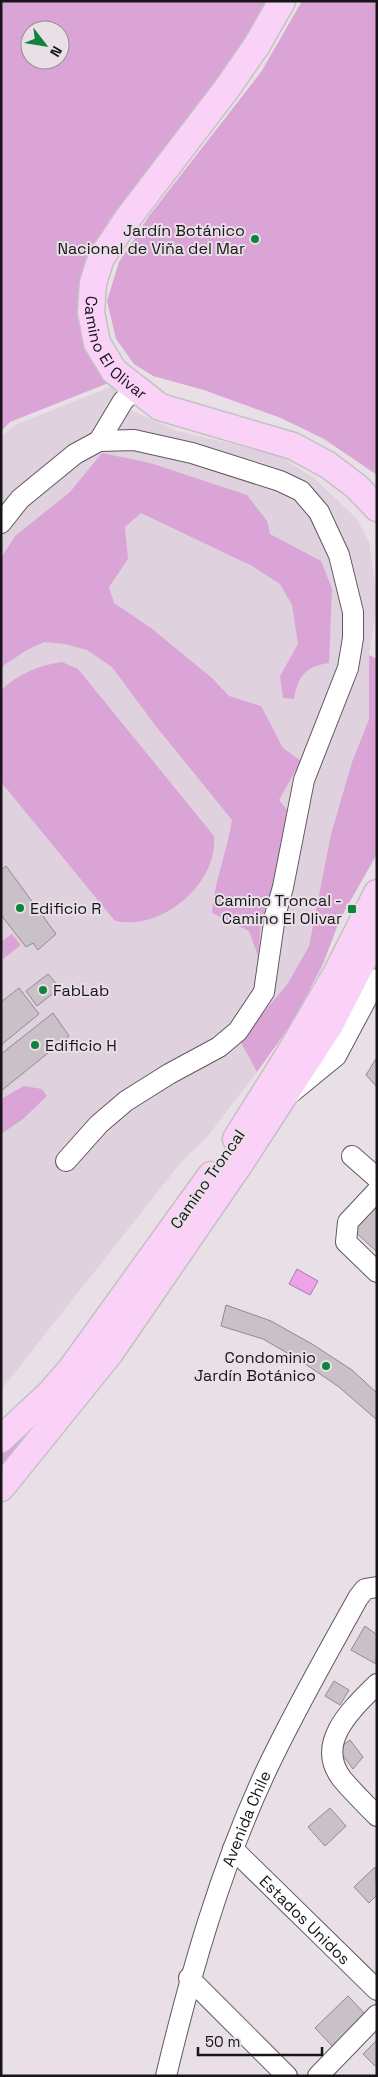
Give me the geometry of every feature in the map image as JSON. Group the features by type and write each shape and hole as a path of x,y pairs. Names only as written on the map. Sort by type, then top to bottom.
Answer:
{"main road":[{"name":"Camino El Olivar","path":"282,1 257,45 228,87 128,218 101,258 93,283 91,312 97,343 114,371 160,407 293,446 328,465 357,487 377,508"},
{"name":"Camino Troncal","path":"1,1439 44,1400 72,1368 228,1151 288,1056 337,972 377,893"},
{"name":"Camino Troncal","path":"1,1488 110,1353 283,1100 330,1025 377,933"}],"street":[{"path":"100,441 123,401 135,389"},
{"path":"1,523 20,499 75,454 100,441 134,440 192,453 280,481 301,491 319,512 338,554 353,612 353,638 348,668 300,794 283,887 275,916 264,992 238,1031 219,1047 169,1074 126,1101 99,1124 66,1161"},
{"name":"Camino Troncal","path":"283,1100 336,1056 377,979"},
{"path":"352,1156 377,1178"},
{"path":"377,1191 348,1222 346,1242 377,1272"},
{"name":"Avenida Chile","path":"166,2076 189,1978 233,1849 265,1774 301,1700 358,1598 365,1589 376,1587"},
{"path":"377,1684 336,1732 332,1752 333,1762 342,1779 377,1816"},
{"name":"Estados Unidos","path":"233,1849 377,1990"},
{"path":"189,1978 287,2076"},
{"path":"318,2076 377,2015"}],"shaded area":[{"path":"1,1 270,1 237,53 109,220 84,274 111,382 10,422 1,431"},
{"name":"Jardín Botánico Nacional de Viña del Mar","path":"302,1 377,1 377,475 324,439 281,418 204,390 153,376 134,364 116,339 107,301 119,262 149,216 261,72"},
{"path":"113,386 128,409 177,431 278,455 314,478 357,519 369,542 376,590 376,611 369,655 369,719 352,762 331,834 309,946 288,983 240,1041 257,1072 207,1137 182,1161 1,1390 1,437 15,425"},
{"path":"102,453 150,463 247,495 267,521 270,534 321,561 332,589 329,663 314,667 304,674 298,684 294,699 283,698 280,676 298,644 292,605 280,584 252,566 141,513 125,527 128,559 109,587 114,603 151,628 212,678 229,696 261,706 283,748 301,761 279,800 288,811 275,883 261,922 258,956 249,931 212,913 215,890 232,820 155,725 112,667 87,650 65,644 44,642 27,650 1,669 1,558 15,536 70,492"},
{"path":"369,655 377,659 377,854 340,919 323,964 292,1023 257,1072 240,1041 288,983 309,946 331,834 352,762 369,719"},
{"path":"62,662 78,669 214,836 213,854 207,871 197,887 184,900 168,911 151,919 133,922 115,921 1,782 1,690 29,671 45,665"},
{"path":"12,934 21,945 3,959 1,942"},
{"path":"24,1086 42,1089 47,1096 23,1119 1,1134 1,1099"},
{"path":"297,1269 318,1281 310,1295 289,1284"},
{"path":"35,1427 1,1469 1,1452"}],"building":[{"name":"Edificio R","path":"6,866 56,934 38,950 33,943 26,947 1,915 1,870"},
{"name":"FabLab","path":"48,974 60,988 37,1006 26,991"},
{"name":"Edificio H","path":"19,988 39,1014 1,1045 1,1002"},
{"name":"Edificio H","path":"53,1013 69,1036 1,1091 1,1054"},
{"path":"377,1057 377,1087 366,1075"},
{"path":"377,1198 377,1252 349,1226"},
{"name":"Condominio Jardín Botánico","path":"226,1305 271,1321 312,1344 352,1370 377,1393 377,1420 339,1387 301,1361 263,1339 221,1326"},
{"path":"365,1626 377,1635 376,1664 351,1650"},
{"path":"334,1681 349,1690 340,1705 325,1696"},
{"path":"350,1740 363,1757 353,1769 338,1749"},
{"path":"330,1808 346,1826 325,1846 308,1827"},
{"path":"375,1867 377,1895 369,1903 354,1887"},
{"path":"348,1996 367,2016 334,2048 315,2028"},
{"path":"377,2040 377,2064 375,2066 363,2054"}],"place":[{"name":"Jardín Botánico Nacional de Viña del Mar","path":"255,239"},
{"name":"Edificio R","path":"20,908"},
{"name":"Camino Troncal - Camino El Olivar","path":"352,909"},
{"name":"FabLab","path":"43,990"},
{"name":"Edificio H","path":"35,1045"},
{"name":"Condominio Jardín Botánico","path":"326,1366"}]}
